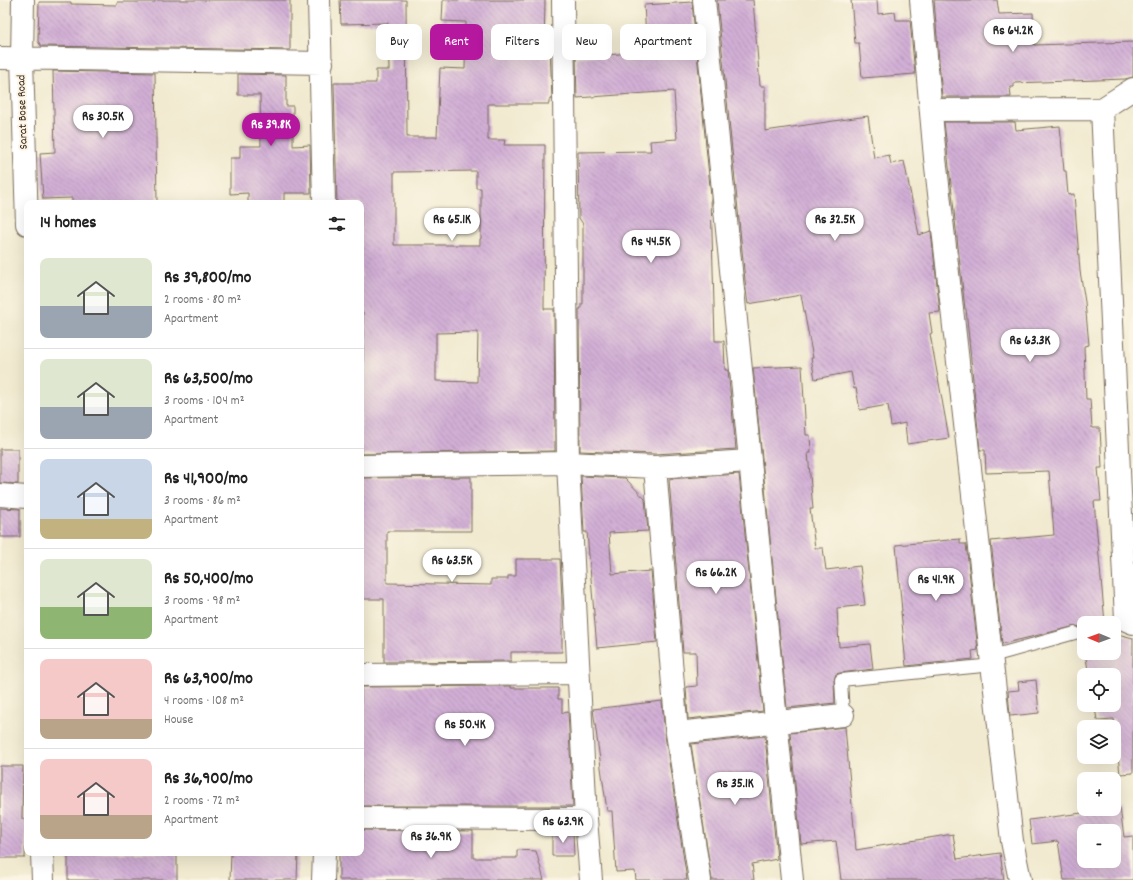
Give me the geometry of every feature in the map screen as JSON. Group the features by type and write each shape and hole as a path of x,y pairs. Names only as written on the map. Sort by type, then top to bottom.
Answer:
{"street":[{"name":"Sarat Bose Road","path":"23,0 22,59 26,200"},
{"path":"319,0 322,63 324,200"},
{"path":"563,0 568,463 586,819 592,880"},
{"path":"704,0 750,461 778,722 792,880"},
{"path":"921,0 935,158 1012,841 1020,880"},
{"path":"0,58 322,63"},
{"path":"931,110 1102,109 1133,89"},
{"path":"1102,109 1124,622"},
{"path":"364,466 568,463 655,467 750,461"},
{"path":"655,467 677,733 700,880"},
{"path":"0,495 24,497"},
{"path":"364,675 578,673"},
{"path":"677,733 843,715"},
{"path":"364,818 586,819"},
{"path":"42,856 43,880"},
{"path":"323,880 324,856"}],"lane":[{"path":"843,715 841,680 992,660 1075,634"}],"building":[{"path":"155,0 290,0 290,50 41,46 38,41 39,2 71,2 71,4 117,5 117,2 155,2"},
{"path":"340,0 406,0 406,24 341,24"},
{"path":"443,0 545,0 544,24 491,24 491,60 550,60 552,99 549,100 549,104 488,104 488,140 505,140 504,145 545,145 544,309 554,309 555,451 364,454 364,200 337,200 334,83 376,83 376,70 389,70 389,60 406,60 407,137 437,137 440,68 465,69 465,60 483,60 483,24 466,24 466,22 442,21","holes":["476,171 476,188 481,188 480,245 394,245 394,172","478,332 477,382 436,381 436,333"]},
{"path":"717,0 753,0 760,86 765,86 765,131 868,116 874,158 889,155 891,164 904,161 919,235 931,231 940,312 929,313 932,333 930,334 949,438 907,444 905,423 891,426 888,405 860,410 851,372 815,379 811,358 813,358 801,295 748,304"},
{"path":"851,0 877,0 878,14 895,12 896,20 910,20 915,74 862,78 859,43 855,43"},
{"path":"934,0 997,0 999,14 1033,13 1034,45 1133,42 1133,77 1125,79 1014,83 1014,87 1010,87 1011,97 942,97"},
{"path":"692,2 694,24 645,24 644,5"},
{"path":"612,54 620,54 620,60 698,60 711,197 715,341 724,341 725,370 728,370 736,449 655,454 580,451 579,309 581,309 581,304 583,304 583,224 579,218 578,152 651,151 650,141 677,139 674,91 577,98 576,60 612,60"},
{"path":"53,71 155,73 157,200 72,200 72,198 43,199 40,153 55,152"},
{"path":"238,74 286,75 286,106 293,106 293,146 310,145 311,193 284,193 284,200 248,200 248,193 230,194 230,158 240,158 240,146 261,146 260,95 238,95"},
{"path":"944,122 1015,122 1016,130 1060,126 1064,171 1066,171 1068,195 1074,194 1080,271 1085,302 1089,345 1084,346 1086,399 1090,399 1092,428 1100,428 1102,468 1098,468 1101,501 1094,501 1104,616 1077,616 1077,626 1002,644 991,541 1054,535 1049,471 986,473 985,450 980,450"},
{"path":"802,366 806,435 810,435 811,453 808,453 813,509 810,509 815,548 823,548 826,570 860,566 865,605 837,608 839,647 870,644 873,669 836,674 834,680 835,703 787,708 753,368"},
{"path":"0,449 18,449 18,484 0,483"},
{"path":"739,474 763,711 688,719 686,687 697,686 696,652 683,652 669,479"},
{"path":"581,476 625,478 645,499 648,531 609,533 612,574 651,571 657,642 597,648 587,532 584,532"},
{"path":"471,477 471,531 387,531 387,583 491,585 491,579 508,579 508,576 516,576 516,559 560,559 562,652 511,652 511,661 384,662 384,599 364,599 364,478"},
{"path":"0,508 20,509 20,537 0,537"},
{"path":"960,539 960,544 966,544 978,650 972,651 973,659 906,666 896,545"},
{"path":"1121,635 1133,638 1133,773 1121,774 1120,772 1121,720 1097,720 1096,712 1121,712 1121,668 1088,668 1086,660 1121,660"},
{"path":"1036,680 1039,713 1010,716 1008,691 1019,690 1018,682"},
{"path":"511,686 511,688 558,688 558,699 562,699 562,713 568,712 573,806 364,806 364,687"},
{"path":"662,701 665,735 687,880 636,880 635,871 616,872 612,811 607,811 593,709"},
{"path":"845,727 856,850 953,834 957,859 1000,853 1004,880 841,880 836,841 801,844 790,733"},
{"path":"765,736 777,859 752,864 754,880 712,880 691,744"},
{"path":"0,766 23,766 22,819 24,819 25,858 0,858"},
{"path":"1077,814 1077,816 1121,815 1124,837 1133,836 1133,880 1064,880 1058,841 1032,844 1029,820"},
{"path":"364,830 473,831 473,858 517,858 517,850 536,851 544,880 339,880 339,856 364,856"},
{"path":"552,831 573,831 574,856 552,856"},
{"path":"68,856 177,856 177,880 68,880"},
{"path":"231,856 298,856 297,880 230,880"}]}
